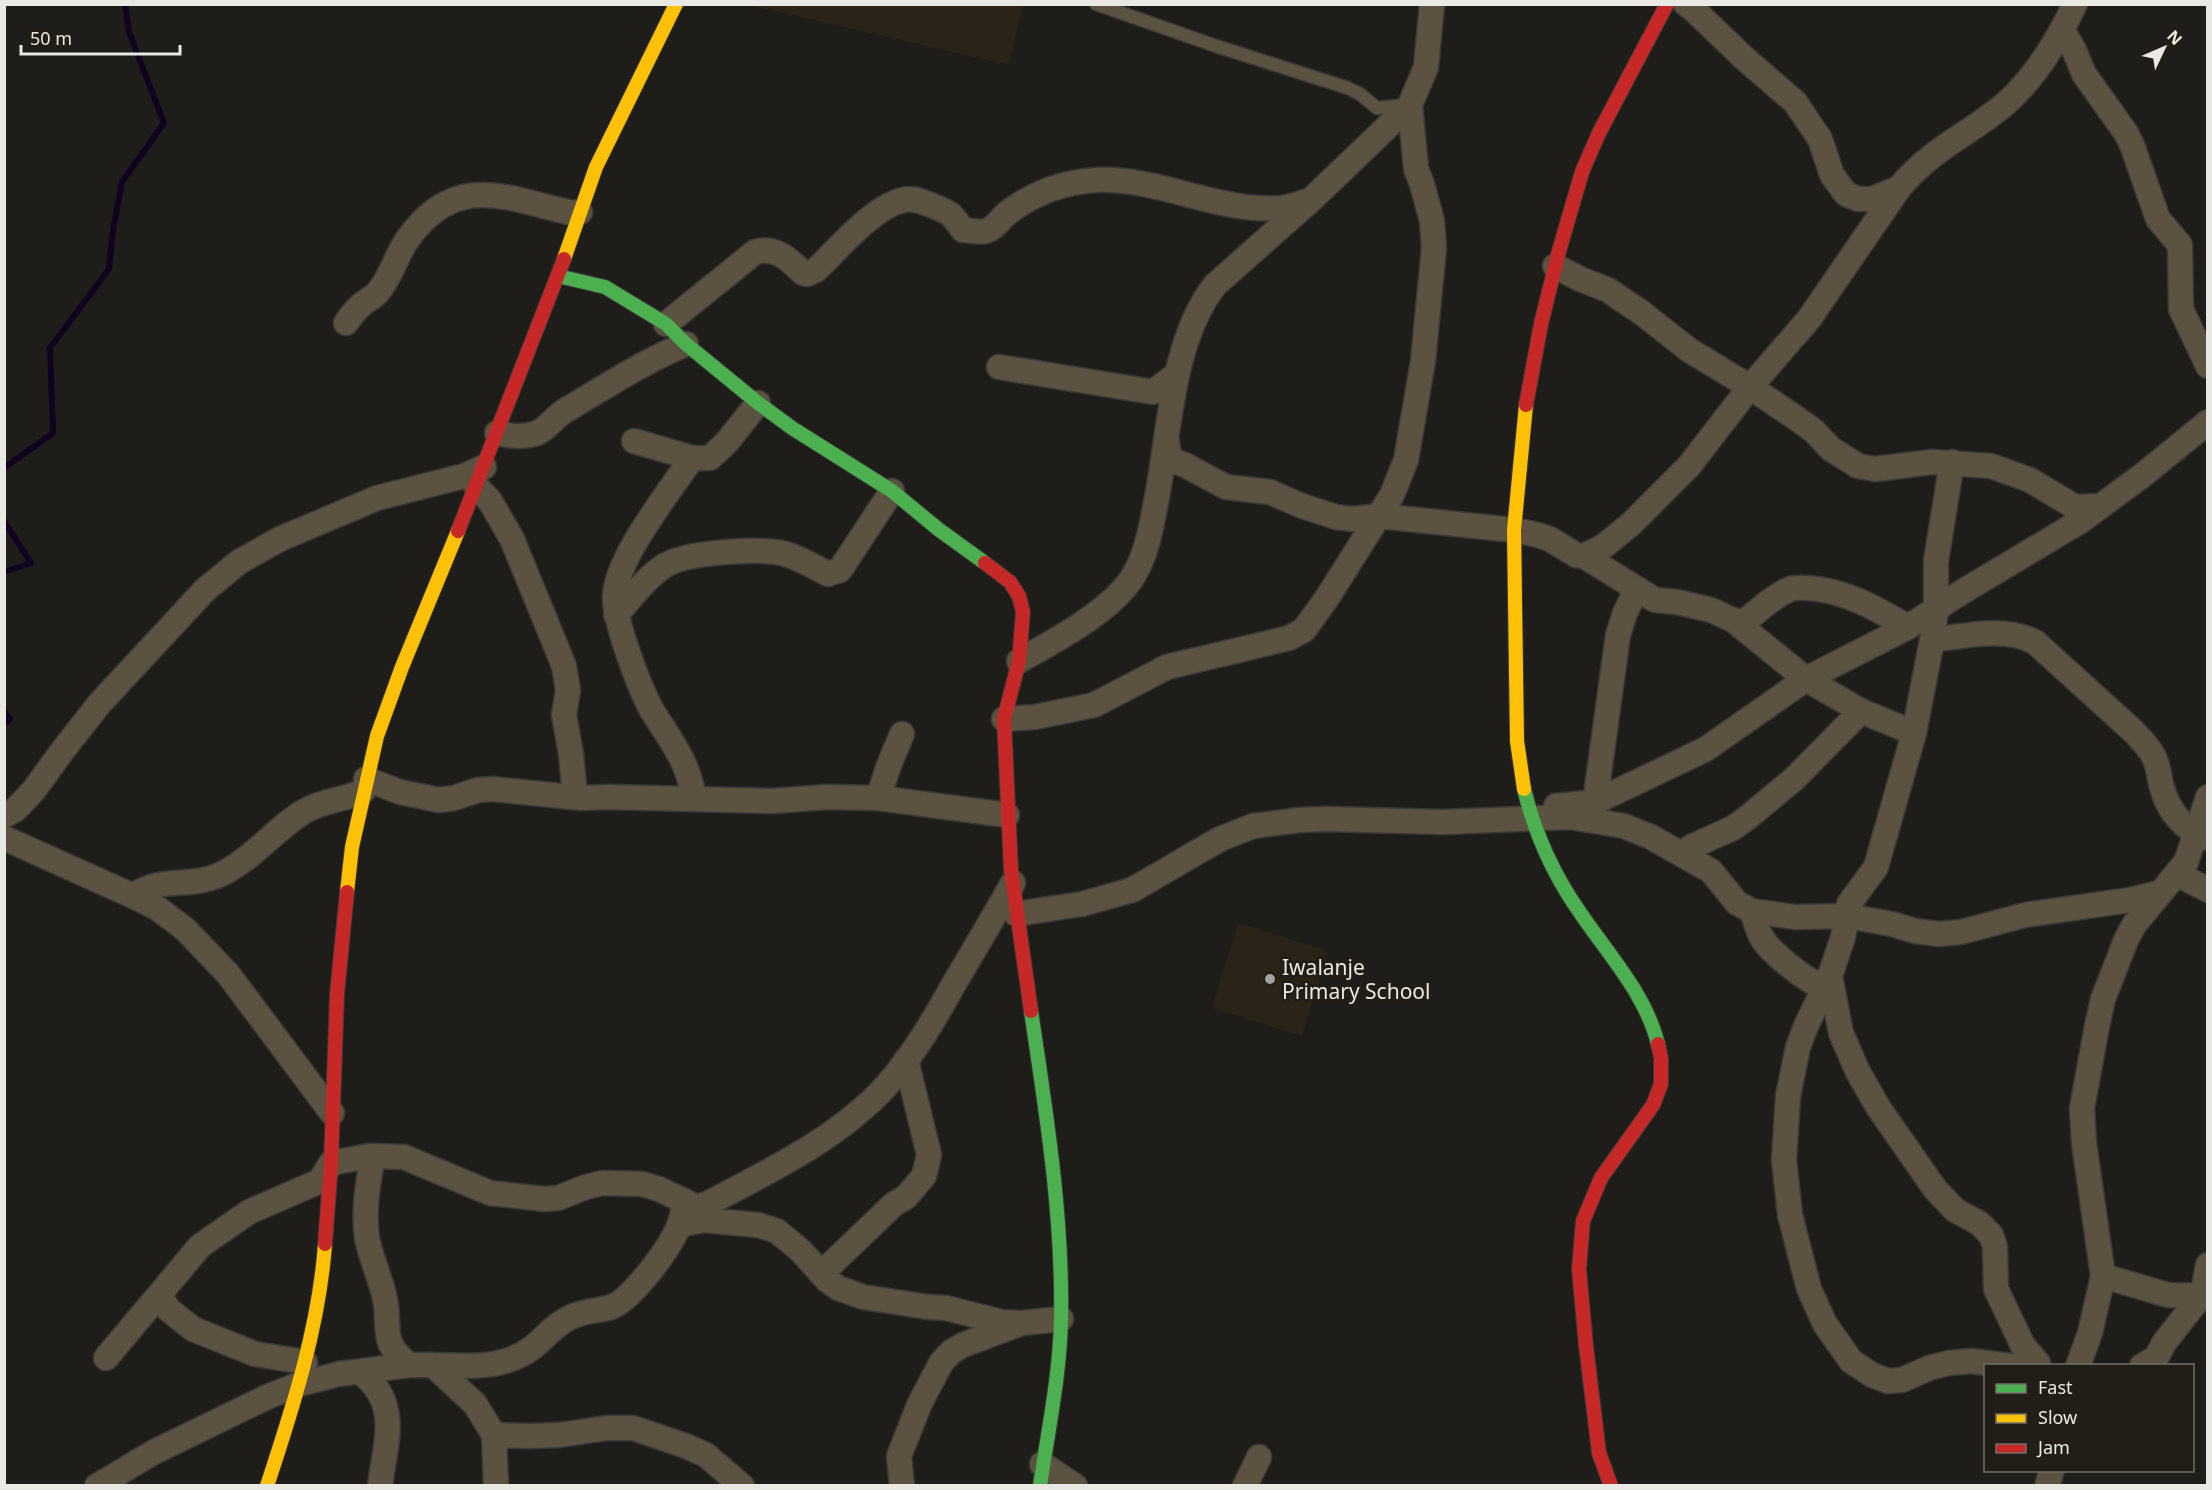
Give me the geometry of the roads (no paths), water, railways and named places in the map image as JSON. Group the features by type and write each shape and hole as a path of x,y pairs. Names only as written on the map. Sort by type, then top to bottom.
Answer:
{"street":[{"path":"267,1485 303,1373 323,1274 331,1163 337,994 352,847 377,736 402,667 558,276 596,167 676,4"},
{"path":"1019,661 1082,623 1109,602 1130,581 1150,532 1177,374 1187,335 1204,299 1240,261 1311,200 1410,105 1426,67 1432,4"},
{"path":"1611,1485 1599,1453 1587,1357 1580,1269 1583,1221 1601,1178 1653,1105 1661,1084 1661,1058 1645,1009 1556,874 1531,814 1523,785 1517,741 1514,530 1527,396 1555,266 1582,172 1599,133 1667,4"},
{"path":"1686,4 1795,102 1820,139 1832,175 1846,194 1858,199 1872,199 1899,188"},
{"path":"1584,556 1604,546 1631,524 1689,466 1750,387 1809,319 1913,171 1933,154 2004,105 2027,80 2063,31 2075,4"},
{"path":"2063,31 2084,74 2129,139 2158,219 2180,245 2181,309 2208,366"},
{"path":"1004,719 1035,717 1094,705 1167,667 1278,642 1296,635 1304,630 1317,614 1392,495 1406,460 1424,361 1434,248 1432,221 1416,169 1410,105"},
{"path":"666,324 755,252 770,250 779,253 807,274 816,270 874,216 904,200 920,201 950,212 963,230 979,232 989,230 1009,211 1065,183 1097,180 1119,181 1176,191 1218,203 1253,207 1283,208 1311,200"},
{"path":"346,323 357,308 380,291 410,237 432,214 447,204 468,196 498,195 573,213 580,212"},
{"path":"1555,266 1608,290 1689,350 1805,424 1831,449 1858,466 1875,470 1913,464 1952,462 1991,466 2030,480 2075,507 2099,506"},
{"path":"558,276 605,287 666,324 686,344 758,403 792,428 892,491 938,530 1013,585 1023,608 1019,661 1004,719 1007,815 1016,914 1051,1154 1057,1219 1061,1319 1057,1369 1041,1475 1075,1485"},
{"path":"497,433 520,436 542,431 565,410 656,357 686,344"},
{"path":"999,367 1153,392 1177,374"},
{"path":"634,441 692,458 704,459 717,453 758,403"},
{"path":"1016,914 1082,904 1132,890 1220,839 1253,826 1299,820 1369,819 1442,822 1531,814 1595,802 1706,749 1806,679 1908,627 2079,522 2208,422"},
{"path":"1167,442 1170,460 1185,465 1226,487 1270,492 1336,517 1353,519 1379,516 1514,530 1538,535 1550,539 1576,555 1584,556 1655,600 1711,610 1733,620 1743,622 1788,590 1796,588 1826,590 1849,597 1908,627"},
{"path":"692,458 635,543 623,565 616,585 616,615 650,706 684,765 695,799"},
{"path":"1952,462 1936,561 1936,610 1932,640 1914,733 1876,867 1849,904 1843,937 1830,976 1798,1047 1788,1096 1784,1160 1790,1215 1809,1289 1825,1324 1851,1361 1872,1375 1888,1381 1902,1380 1933,1366 1949,1363 1971,1361 2002,1364"},
{"path":"4,816 16,809 34,790 100,703 206,590 239,562 280,539 377,498 464,476 480,476"},
{"path":"480,476 490,501 512,539 564,666 568,690 564,715 575,797"},
{"path":"616,615 663,567 686,558 735,552 776,552 798,559 828,574 837,572 851,556 892,491"},
{"path":"1595,802 1618,635 1636,590"},
{"path":"1733,620 1806,679 1862,711 1914,733"},
{"path":"1932,640 1986,633 2006,633 2022,635 2035,642 2148,747 2155,758 2165,801 2174,815 2201,835"},
{"path":"1682,853 1733,828 1747,818 1794,778 1862,711"},
{"path":"878,798 902,734"},
{"path":"365,785 439,800 478,790 493,789 575,797 772,801 827,797 878,798 1007,815"},
{"path":"133,896 146,887 207,879 219,875 258,848 288,822 315,805 354,796 365,785"},
{"path":"2078,1364 2090,1333 2103,1276 2084,1143 2082,1108 2103,999 2134,925 2186,862 2201,835 2208,797"},
{"path":"1531,814 1570,817 1624,826 1682,853 1710,871 1737,903 1752,911 1795,917 1847,916 1892,924 1915,932 1939,934 1961,932 2025,915 2130,900 2160,893"},
{"path":"4,838 133,896 171,918 214,957 332,1113"},
{"path":"2177,874 2208,890"},
{"path":"160,1296 169,1310 193,1329 303,1373 360,1372 420,1365 482,1365 507,1362 524,1354 551,1330 572,1316 612,1307 630,1295 664,1251 683,1214 709,1203 806,1150 868,1102 886,1085 936,1016 1012,883"},
{"path":"1752,911 1762,938 1782,959 1811,982 1819,985 1830,976"},
{"path":"1830,976 1841,1033 1858,1072 1878,1107 1935,1189 1955,1210 1979,1223 1991,1235 1995,1246 1996,1289 2022,1346 2038,1364"},
{"path":"822,1274 885,1212 911,1192 924,1176 929,1155 928,1148 906,1060"},
{"path":"106,1358 200,1246 249,1212 320,1181 331,1163 373,1156 404,1157 490,1193 545,1199 558,1198 602,1183 621,1183 659,1189 683,1214 703,1220 758,1225 777,1232 801,1251 827,1280 863,1297 946,1308 1002,1322 1022,1323 1061,1319"},
{"path":"373,1156 367,1187 368,1239 386,1302 387,1335 390,1344 399,1357 420,1365 455,1384 475,1404 494,1435 496,1485"},
{"path":"2144,1364 2156,1358 2164,1343 2204,1296 2208,1265"},
{"path":"2103,1276 2168,1295 2204,1296"},
{"path":"902,1485 899,1456 920,1402 941,1364 951,1352 963,1344 1022,1323"},
{"path":"360,1372 370,1379 387,1410 389,1427 380,1485"},
{"path":"97,1485 154,1452 267,1397 303,1373"},
{"path":"494,1435 540,1436 607,1428 633,1428 706,1455 742,1485"},
{"path":"1245,1485 1259,1457"}],"lane":[{"path":"1096,4 1216,46 1348,88 1360,94 1377,108 1410,105"}],"waterway":[{"path":"4,468 53,433 50,348 109,269 113,230 122,182 164,123 129,32 125,4"},
{"path":"4,521 31,563 4,572"},
{"path":"4,711 10,719 4,724"}],"place":[{"name":"Iwalanje Primary School","path":"1270,979"}]}
